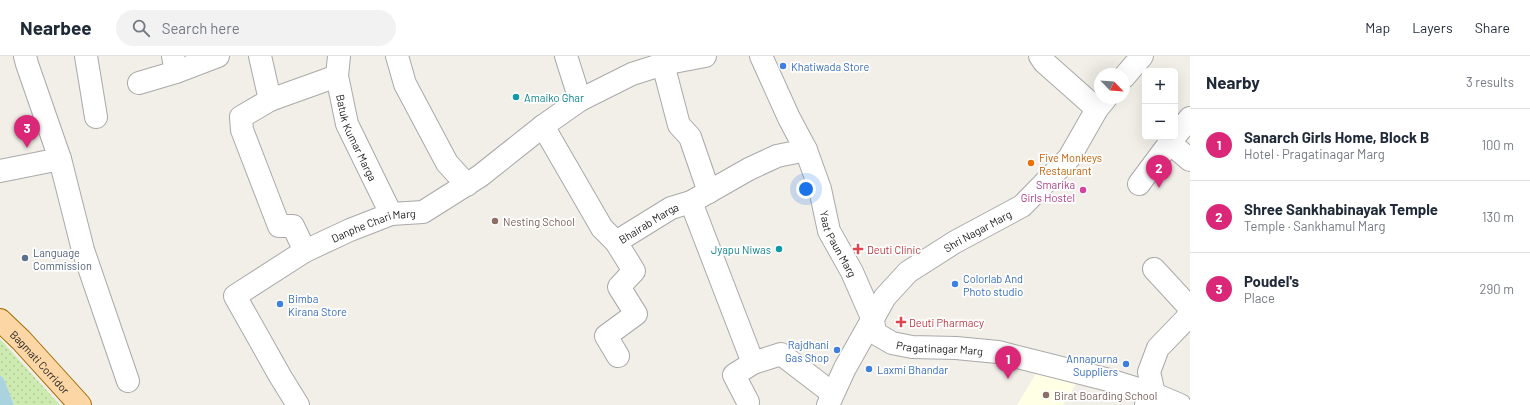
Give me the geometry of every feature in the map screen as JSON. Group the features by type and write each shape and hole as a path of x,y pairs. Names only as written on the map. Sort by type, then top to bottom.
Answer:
{"main road":[{"name":"Bagmati Corridor","path":"0,320 21,340 80,405"}],"street":[{"path":"25,56 60,159 83,250 128,381"},
{"path":"86,56 96,116"},
{"path":"139,82 174,64 218,56"},
{"path":"260,56 270,100"},
{"path":"397,56 405,84 447,163 467,185"},
{"path":"566,56 580,100"},
{"name":"Danphe Chari Marg","path":"298,405 235,296 305,251 350,230 391,214 423,212 467,185 519,147 543,126 580,100 632,74 663,64 705,56"},
{"name":"Yaat Paun Marg","path":"761,56 789,118 806,150 820,189 829,231 852,272 873,320"},
{"path":"1040,56 1044,62 1094,97"},
{"path":"1130,70 1142,56"},
{"path":"663,64 679,125 690,137 700,197 753,363"},
{"path":"305,251 293,226 279,226 242,130 241,117 270,100 338,66"},
{"name":"Batuk Kumar Marga","path":"338,66 347,124 391,214"},
{"name":"Shri Nagar Marg","path":"830,399 885,297 908,272 955,242 1022,206 1069,158 1101,104"},
{"path":"1178,133 1190,118"},
{"name":"Bhairab Marga","path":"543,126 602,228 616,242 671,208 700,197 748,169 777,156 806,150"},
{"path":"1139,184 1172,140"},
{"path":"1174,140 1190,160"},
{"path":"0,171 60,159"},
{"path":"616,242 634,271 619,287 636,314 606,336 618,356"},
{"path":"1150,399 1149,372 1158,348 1189,316 1154,269"},
{"name":"Pragatinagar Marg","path":"873,320 875,333 892,343 912,347 956,348 998,352 1109,380 1150,399 1180,405"},
{"path":"748,402 731,370 781,354 830,399"}],"shaded area":[{"name":"Birat Boarding School","path":"1041,365 1076,384 1063,405 1017,405"}],"green space":[{"path":"0,339 60,405 14,405 4,379 0,375"}],"water":[{"path":"0,375 4,379 14,405 0,405"}],"place":[{"name":"Khatiwada Store","path":"783,66"},
{"name":"Amaiko Ghar","path":"516,97"},
{"name":"Poudel's","path":"27,148"},
{"name":"Five Monkeys Restaurant","path":"1031,163"},
{"name":"Shree Sankhabinayak Temple","path":"1159,188"},
{"name":"Smarika Girls Hostel","path":"1083,190"},
{"name":"Nesting School","path":"495,221"},
{"name":"Jyapu Niwas","path":"779,249"},
{"name":"Deuti Clinic","path":"858,249"},
{"name":"Language Commission","path":"25,258"},
{"name":"Colorlab And Photo studio","path":"955,284"},
{"name":"Bimba Kirana Store","path":"280,304"},
{"name":"Deuti Pharmacy","path":"901,322"},
{"name":"Rajdhani Gas Shop","path":"837,350"},
{"name":"Annapurna Suppliers","path":"1126,364"},
{"name":"Laxmi Bhandar","path":"869,369"},
{"name":"Sanarch Girls Home, Block B","path":"1008,379"},
{"name":"Birat Boarding School","path":"1046,395"}]}
